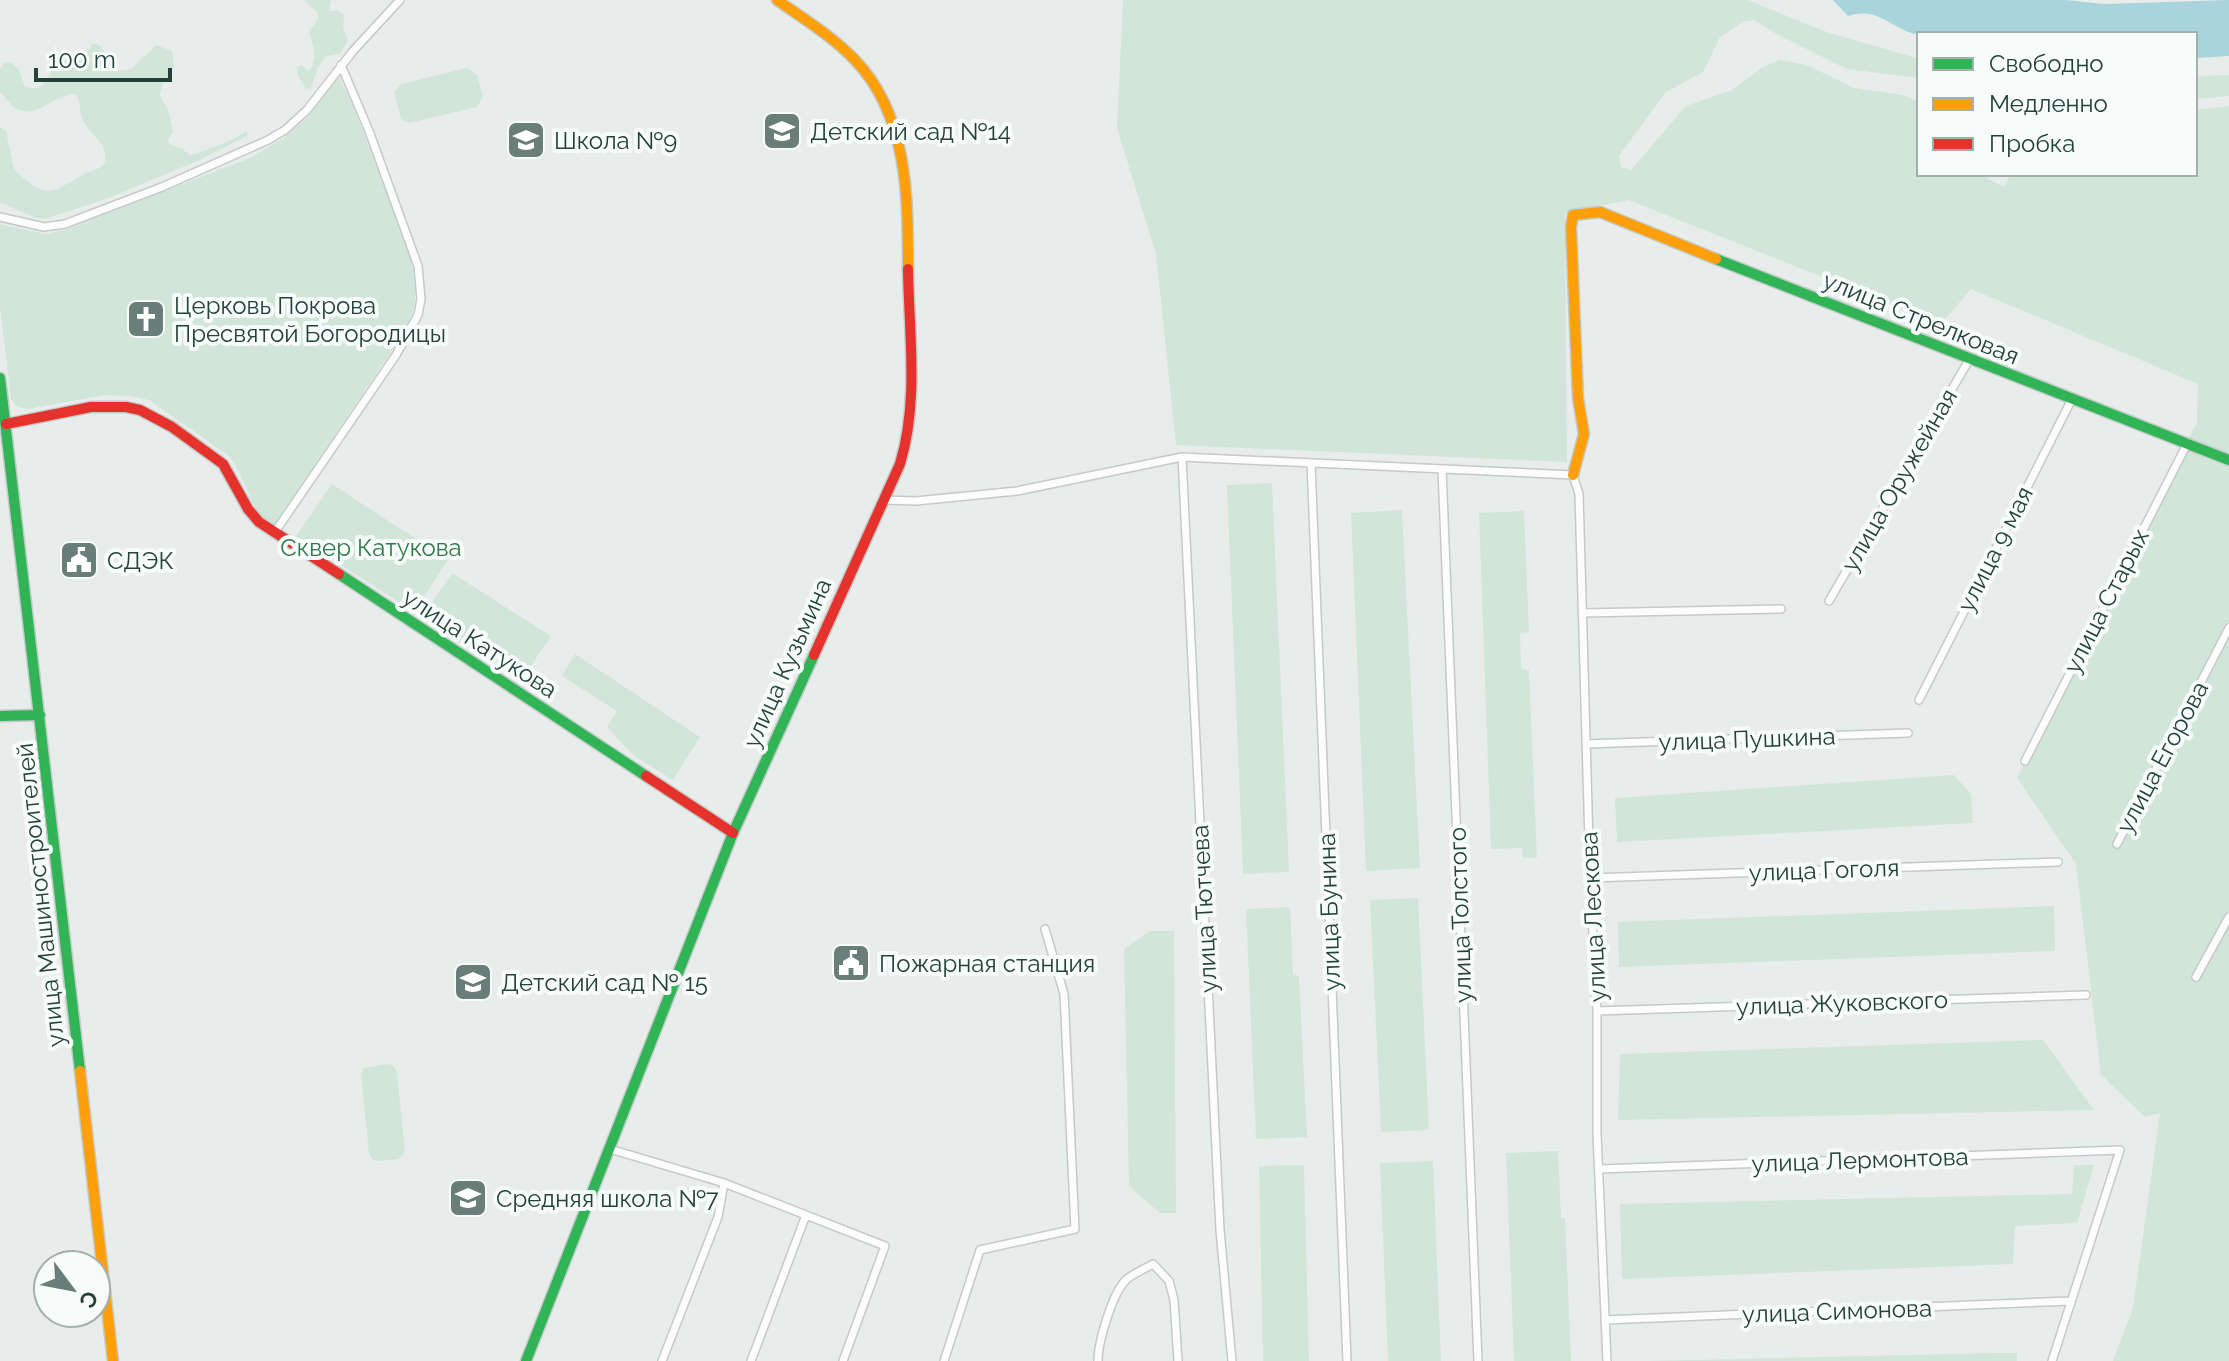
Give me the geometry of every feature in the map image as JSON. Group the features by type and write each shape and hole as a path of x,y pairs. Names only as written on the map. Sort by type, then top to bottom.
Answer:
{"main road":[{"name":"улица Кузьмина","path":"526,1361 733,833 906,446 911,413 906,202 896,135 883,99 859,64 821,31 777,0"},
{"name":"улица Стрелковая","path":"1573,475 1584,434 1578,398 1571,227 1573,215 1600,212 2229,460"},
{"name":"улица Машиностроителей","path":"0,378 113,1361"},
{"name":"улица Катукова","path":"6,424 106,406 139,410 223,464 245,508 259,522 733,833"},
{"path":"0,716 40,715"}],"street":[{"path":"0,217 44,227 65,224 247,151 285,130 307,110 341,65 400,0"},
{"path":"275,532 396,355 418,315 421,299 418,266 369,131 341,65"},
{"name":"улица Оружейная","path":"1829,601 1969,360"},
{"name":"улица 9 мая","path":"1919,700 2072,399"},
{"name":"улица Старых","path":"2025,761 2188,442"},
{"path":"883,500 916,501 1017,491 1182,457 1573,475"},
{"name":"улица Тютчева","path":"1182,457 1220,1230 1232,1361"},
{"name":"улица Бунина","path":"1311,463 1347,1361"},
{"name":"улица Толстого","path":"1442,469 1478,1361"},
{"name":"улица Лескова","path":"1573,475 1579,494 1597,1011 1597,1134 1607,1361"},
{"path":"1582,613 1781,609"},
{"name":"улица Егорова","path":"2117,844 2229,628"},
{"name":"улица Пушкина","path":"1586,744 1908,733"},
{"name":"улица Гоголя","path":"1590,878 2058,862"},
{"path":"2196,977 2229,917"},
{"path":"944,1361 980,1250 1075,1229 1064,994 1045,929"},
{"name":"улица Жуковского","path":"1597,1011 2086,995"},
{"path":"610,1149 724,1183 885,1246 843,1361"},
{"name":"улица Лермонтова","path":"1600,1169 2120,1150 2069,1301"},
{"path":"662,1361 718,1217 724,1183"},
{"path":"751,1361 806,1215"},
{"path":"1098,1361 1098,1346 1104,1325 1125,1280 1153,1264 1169,1281 1174,1300 1178,1361"},
{"path":"2052,1361 2069,1301"},
{"name":"улица Симонова","path":"1605,1320 2069,1301"}],"green space":[{"path":"304,0 331,0 329,11 338,10 344,15 343,28 348,41 340,54 326,56 311,88 306,89 298,76 297,67 301,65 309,71 312,66 314,52 309,31 318,19 318,13"},
{"path":"1123,0 1748,0 1827,32 1917,58 1917,78 1847,69 1754,20 1743,22 1720,37 1703,72 1666,92 1619,156 1621,167 1631,170 1686,106 1732,90 1761,68 1779,60 1807,65 1854,88 1903,95 1917,101 1917,176 1984,176 2004,187 2010,176 2197,176 2197,110 2229,106 2229,1361 2113,1361 2133,1308 2160,1113 2145,1117 2101,1075 2076,864 2017,778 2197,422 2198,384 1971,289 1941,324 1628,200 1565,213 1567,462 1176,445 1156,254 1117,128"},
{"path":"92,44 101,47 114,71 131,69 156,45 172,51 174,67 162,85 160,96 168,110 173,132 168,141 171,145 190,155 232,140 246,131 248,135 200,160 106,199 45,219 0,202 0,127 6,131 14,170 33,185 47,191 97,169 105,162 102,145 83,120 76,94 61,97 37,109 22,111 0,92 0,69 5,62 11,62 19,70 24,85 37,88 45,83 58,60 74,63 84,58"},
{"path":"467,68 477,75 483,97 477,107 409,123 401,119 394,92 401,84"},
{"path":"2229,75 2229,96 2197,99 2197,76"},
{"path":"339,77 403,233 414,276 415,301 405,331 274,525 258,514 229,456 149,400 104,395 28,409 17,407 11,399 0,307 0,224 45,234 65,230 252,157 284,138 305,120"},
{"path":"1272,483 1289,872 1243,874 1227,485"},
{"name":"Сквер Катукова","path":"332,484 448,560 414,612 296,536"},
{"path":"1402,510 1420,868 1366,871 1351,513"},
{"path":"1524,511 1529,632 1520,633 1521,669 1529,670 1537,858 1523,858 1522,848 1491,849 1479,513"},
{"path":"452,573 551,636 523,678 516,679 427,622 425,613"},
{"path":"575,654 700,737 673,780 633,755 607,727 617,711 562,676"},
{"path":"1954,775 1971,794 1973,823 1617,842 1615,798"},
{"path":"1418,898 1429,1130 1381,1132 1370,900"},
{"path":"2054,906 2055,951 1619,967 1618,922"},
{"path":"1290,907 1293,975 1299,976 1307,1137 1256,1139 1246,909"},
{"path":"1150,931 1174,931 1176,1213 1160,1213 1129,1186 1124,949"},
{"path":"2043,1040 2094,1110 1618,1120 1620,1054"},
{"path":"394,1066 397,1073 405,1151 399,1159 378,1161 369,1154 361,1075 364,1068"},
{"path":"1558,1151 1561,1218 1565,1218 1571,1361 1514,1361 1506,1153"},
{"path":"1433,1161 1441,1361 1388,1361 1380,1163"},
{"path":"1304,1165 1309,1361 1263,1361 1259,1166"},
{"path":"2074,1165 2094,1165 2077,1223 2015,1226 2013,1264 1622,1279 1620,1204 2072,1194"},
{"path":"2017,1353 2017,1361 1649,1361"}],"water":[{"path":"1833,0 2065,0 2104,4 2229,0 2229,56 2197,58 2197,32 1917,34 1877,16 1848,16"}],"traffic: fast":[{"path":"1716,259 2229,460"},
{"path":"0,378 80,1071"},
{"path":"339,574 646,776"},
{"path":"526,1361 733,833 814,655"},
{"path":"0,716 40,715"}],"traffic: slow":[{"path":"777,0 846,51 872,82 886,106 895,131 905,186 908,269"},
{"path":"1573,475 1584,434 1578,398 1573,215 1600,212 1716,259"},
{"path":"80,1071 113,1361"}],"traffic: jam":[{"path":"814,655 900,464 906,440 912,367 908,269"},
{"path":"6,424 91,407 140,410 172,427 223,464 248,509 259,522 339,574"},
{"path":"646,776 733,833"}],"place":[{"name":"Детский сад №14","path":"782,131"},
{"name":"Школа №9","path":"526,140"},
{"name":"Церковь Покрова Пресвятой Богородицы","path":"146,319"},
{"name":"СДЭК","path":"79,560"},
{"name":"Пожарная станция","path":"851,963"},
{"name":"Детский сад № 15","path":"473,982"},
{"name":"Средняя школа №7","path":"468,1198"}]}
